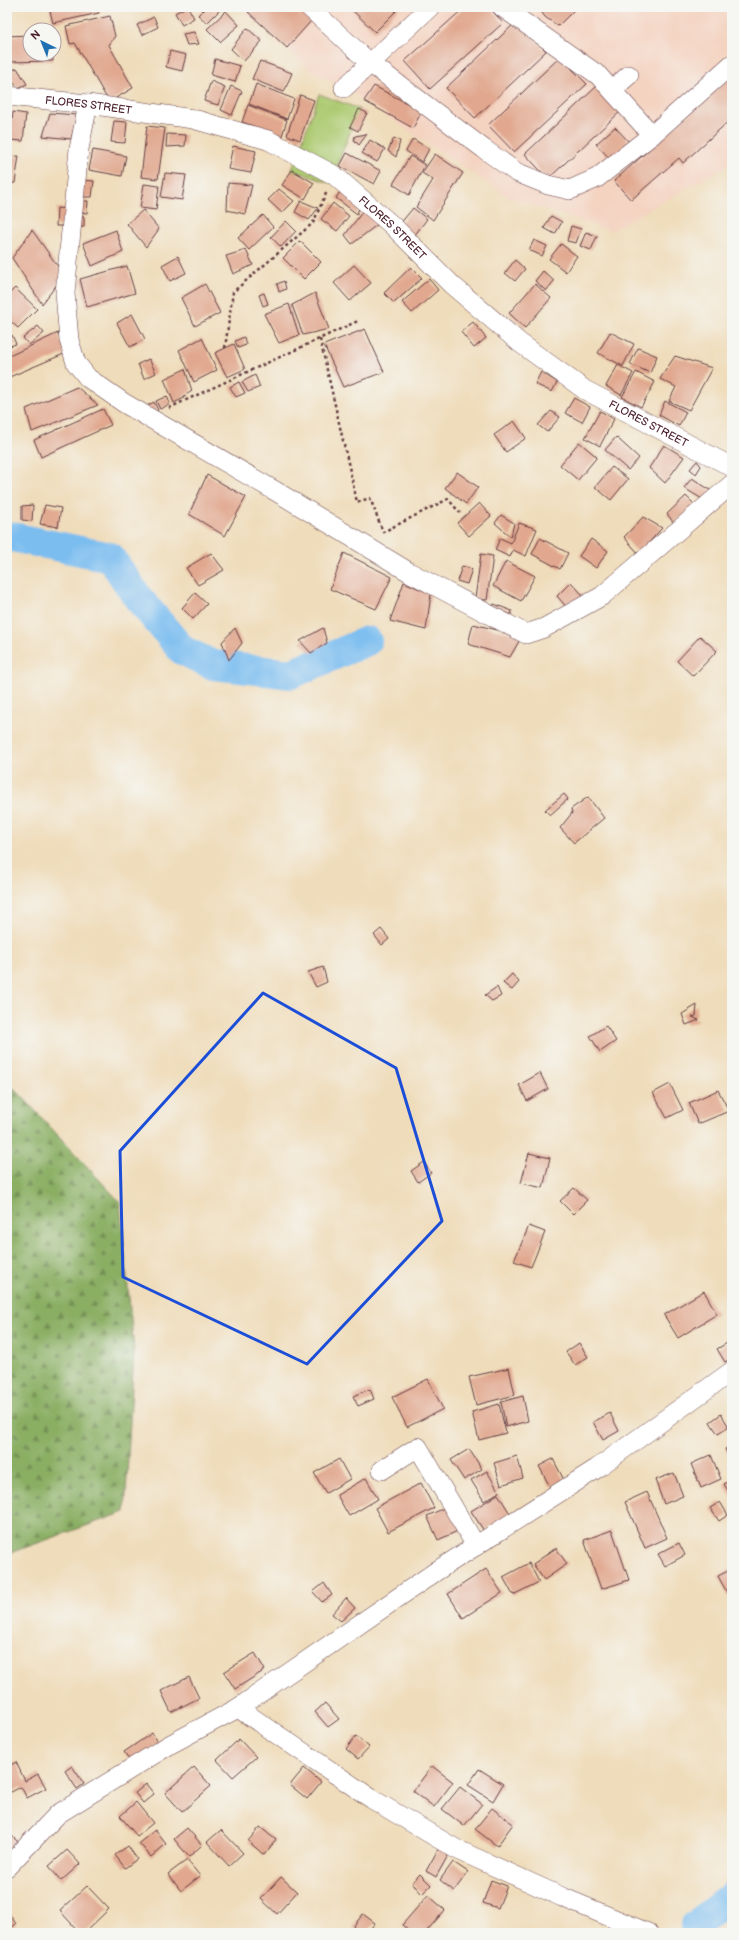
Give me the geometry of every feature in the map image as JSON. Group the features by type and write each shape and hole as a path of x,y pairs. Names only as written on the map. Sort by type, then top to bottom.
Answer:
{"street":[{"path":"309,7 370,63 516,172 548,185 570,190 598,178 652,135 732,64"},
{"path":"344,88 430,7"},
{"path":"513,10 598,75 652,135"},
{"path":"612,90 629,74"},
{"name":"FLORES STREET","path":"7,96 88,104 193,119 268,140 334,175 393,226 452,285 520,343 586,390 732,467"},
{"path":"88,104 79,149 66,272 65,293 69,340 76,363 88,378 148,418 277,492 409,572 526,634 544,628 602,596 732,484"},
{"path":"7,1867 58,1814 170,1745 238,1708 476,1546 596,1469 732,1371"},
{"path":"382,1470 418,1447 476,1546"},
{"path":"238,1708 372,1799 456,1849 562,1897 648,1933"}],"path":[{"path":"225,348 234,292 314,223 328,188"},
{"path":"148,418 358,321"},
{"path":"320,338 357,502 370,498 383,532 448,499 460,513"}],"highlighted area":[{"path":"263,993 396,1068 442,1221 307,1364 123,1277 120,1151"}],"shaded area":[{"path":"239,7 732,7 732,163 611,231 510,198 344,88 310,70"}],"green space":[{"path":"319,94 359,109 330,183 292,170"},
{"path":"7,1088 15,1089 120,1202 134,1351 125,1512 7,1554"}],"building":[{"path":"49,7 98,7 99,13 53,22"},
{"path":"188,7 194,18 182,25 175,13"},
{"path":"206,7 220,7 221,9 207,23 198,15"},
{"path":"256,7 299,7 311,21 287,48 248,12"},
{"path":"349,7 400,7 375,32"},
{"path":"465,7 489,7 503,23 430,89 405,61"},
{"path":"538,7 577,7 558,26 545,17"},
{"path":"226,11 239,25 220,42 207,29"},
{"path":"110,16 115,36 109,45 133,88 109,102 75,43 70,44 66,26"},
{"path":"154,17 158,27 142,35 137,25"},
{"path":"517,21 546,51 475,118 446,88"},
{"path":"247,28 262,41 244,61 231,49"},
{"path":"194,32 199,44 187,45 183,34"},
{"path":"22,35 22,62 7,62 7,36"},
{"path":"170,51 186,55 182,71 166,67"},
{"path":"560,57 587,84 514,152 488,125"},
{"path":"215,59 240,66 235,82 211,75"},
{"path":"260,61 292,73 284,92 252,79"},
{"path":"17,68 27,84 18,88 7,73"},
{"path":"732,76 732,118 683,163 679,158 631,200 614,181"},
{"path":"211,81 225,87 218,105 204,101"},
{"path":"256,84 294,99 287,119 249,104"},
{"path":"598,85 622,110 548,179 525,154"},
{"path":"231,86 242,91 232,115 221,110"},
{"path":"374,86 422,111 413,128 364,101"},
{"path":"300,95 314,100 300,140 287,135"},
{"path":"248,105 287,120 282,136 242,122"},
{"path":"359,109 367,113 358,131 350,127"},
{"path":"13,112 26,114 23,141 10,140"},
{"path":"50,113 77,115 71,139 43,136"},
{"path":"114,121 127,122 125,143 111,142"},
{"path":"147,126 165,128 158,179 141,177"},
{"path":"615,127 630,143 611,160 596,144"},
{"path":"167,134 186,135 185,146 166,147"},
{"path":"367,134 359,145 354,140 355,136"},
{"path":"394,138 400,141 396,157 388,151"},
{"path":"413,139 429,149 422,162 406,151"},
{"path":"370,140 385,149 377,162 362,153"},
{"path":"233,146 256,151 251,173 228,169"},
{"path":"93,150 126,156 122,176 89,170"},
{"path":"347,153 381,171 374,184 340,166"},
{"path":"435,154 463,173 433,220 416,207 433,180 422,173"},
{"path":"19,156 15,183 7,184 7,157"},
{"path":"410,156 425,165 409,195 393,184"},
{"path":"292,170 314,183 305,199 282,185"},
{"path":"165,173 186,175 182,200 161,197"},
{"path":"79,180 94,181 92,197 83,197"},
{"path":"228,183 252,185 245,214 227,210"},
{"path":"144,184 159,186 156,210 140,208"},
{"path":"279,189 294,201 282,213 268,200"},
{"path":"342,189 360,205 357,214 336,198"},
{"path":"78,201 88,201 87,213 77,212"},
{"path":"301,201 318,208 309,220 295,212"},
{"path":"333,203 349,216 337,231 321,219"},
{"path":"57,208 67,209 64,226 56,226"},
{"path":"413,208 427,219 414,236 400,224"},
{"path":"143,210 159,229 146,247 127,224"},
{"path":"363,211 378,224 352,244 345,235"},
{"path":"263,215 273,227 249,250 238,238"},
{"path":"551,216 562,222 555,234 544,228"},
{"path":"76,217 84,217 84,227 75,228"},
{"path":"286,221 296,231 281,247 271,237"},
{"path":"571,226 581,229 576,243 567,241"},
{"path":"32,230 64,275 42,304 12,258"},
{"path":"116,230 123,252 92,266 83,243"},
{"path":"586,232 597,236 591,250 580,246"},
{"path":"534,240 547,246 542,256 529,250"},
{"path":"300,241 321,262 304,279 283,258"},
{"path":"561,244 577,256 566,272 549,259"},
{"path":"246,250 253,265 233,274 226,256"},
{"path":"178,256 186,273 170,281 162,265"},
{"path":"515,260 525,269 515,281 505,273"},
{"path":"354,265 371,283 350,301 334,283"},
{"path":"127,266 135,293 87,307 80,279"},
{"path":"411,267 422,278 394,303 384,293"},
{"path":"543,271 554,281 546,291 535,281"},
{"path":"429,279 438,290 412,313 402,302"},
{"path":"284,281 286,289 279,292 277,284"},
{"path":"205,284 220,313 195,326 181,298"},
{"path":"535,284 551,298 525,328 509,313"},
{"path":"15,288 37,309 18,328 7,318 7,296"},
{"path":"264,293 268,304 263,306 259,295"},
{"path":"315,293 329,329 303,335 292,305"},
{"path":"289,304 299,335 279,343 264,314"},
{"path":"132,314 145,339 130,347 117,323"},
{"path":"473,322 486,338 474,348 461,332"},
{"path":"38,326 44,333 29,345 23,338"},
{"path":"365,329 384,372 343,387 324,345"},
{"path":"610,332 634,344 623,366 598,353"},
{"path":"58,333 66,353 7,378 7,357"},
{"path":"12,335 16,344 7,347 7,337"},
{"path":"244,337 246,345 238,348 235,341"},
{"path":"202,338 217,370 194,382 179,350"},
{"path":"234,344 245,369 227,377 215,353"},
{"path":"638,348 657,356 650,373 630,364"},
{"path":"675,356 712,368 689,410 669,401 676,387 660,379"},
{"path":"149,359 156,373 144,379 138,364"},
{"path":"618,365 633,373 621,395 606,386"},
{"path":"185,369 192,391 184,396 184,398 174,403 164,379"},
{"path":"541,372 557,382 552,392 535,384"},
{"path":"636,372 655,382 641,407 622,397"},
{"path":"255,375 260,387 248,392 242,382"},
{"path":"239,382 245,393 236,397 230,387"},
{"path":"77,387 98,405 32,432 26,409"},
{"path":"167,396 170,404 160,409 156,401"},
{"path":"574,398 590,407 582,422 565,413"},
{"path":"665,401 686,412 679,426 659,415"},
{"path":"154,402 158,410 148,414 147,406"},
{"path":"103,409 111,425 41,457 34,440"},
{"path":"551,411 560,417 547,432 538,425"},
{"path":"600,411 614,419 600,446 585,438"},
{"path":"514,421 526,438 506,452 494,435"},
{"path":"616,437 639,458 628,470 605,450"},
{"path":"579,442 597,457 578,480 560,465"},
{"path":"664,445 684,457 665,483 649,468"},
{"path":"697,461 701,466 696,474 690,469"},
{"path":"612,467 628,479 611,500 595,487"},
{"path":"457,472 478,487 466,504 445,488"},
{"path":"207,475 246,497 225,536 189,514"},
{"path":"692,478 713,492 707,502 684,488"},
{"path":"686,496 695,505 674,523 667,514"},
{"path":"7,498 10,498 9,516 7,517"},
{"path":"479,503 491,516 469,536 457,523"},
{"path":"33,505 32,521 22,520 22,506"},
{"path":"45,505 61,508 58,527 40,524"},
{"path":"501,515 514,523 511,537 495,523"},
{"path":"643,517 662,528 639,554 624,537"},
{"path":"519,523 537,529 526,556 513,550 510,557 495,550 500,538 511,543"},
{"path":"540,538 568,553 560,569 532,554"},
{"path":"591,539 608,551 596,568 579,556"},
{"path":"211,553 224,570 198,585 186,568"},
{"path":"344,553 392,577 376,609 330,589"},
{"path":"481,554 493,556 487,600 475,599"},
{"path":"506,561 535,576 521,601 493,586"},
{"path":"462,566 472,569 467,584 457,581"},
{"path":"404,582 431,594 426,630 390,621"},
{"path":"571,582 587,600 569,610 557,596"},
{"path":"195,593 207,604 193,619 182,608"},
{"path":"494,604 512,611 509,620 490,612"},
{"path":"473,624 522,636 510,657 468,644"},
{"path":"235,628 242,643 229,660 222,642"},
{"path":"323,628 327,643 311,653 300,641"},
{"path":"700,636 717,651 693,676 677,661"},
{"path":"564,794 568,799 550,815 545,810"},
{"path":"588,797 604,818 574,843 560,828 572,813 571,809"},
{"path":"381,929 389,939 382,945 374,935"},
{"path":"323,967 327,982 316,987 308,972"},
{"path":"512,974 519,982 512,990 503,983"},
{"path":"497,987 501,996 492,1001 485,995"},
{"path":"697,1005 696,1016 692,1017 699,1020 686,1025 682,1014"},
{"path":"606,1026 616,1041 600,1052 590,1036"},
{"path":"540,1073 548,1089 527,1101 519,1085"},
{"path":"670,1084 683,1110 667,1118 653,1093"},
{"path":"718,1090 729,1111 698,1124 689,1103"},
{"path":"529,1153 550,1158 543,1188 521,1183"},
{"path":"424,1162 431,1173 418,1182 411,1171"},
{"path":"574,1188 587,1200 573,1214 560,1201"},
{"path":"529,1226 545,1232 531,1267 514,1261"},
{"path":"704,1291 717,1314 678,1338 664,1315"},
{"path":"732,1340 732,1358 725,1362 717,1349"},
{"path":"579,1343 588,1357 575,1365 566,1352"},
{"path":"509,1368 515,1395 476,1405 469,1377"},
{"path":"428,1379 443,1409 407,1427 392,1397"},
{"path":"370,1389 374,1399 358,1406 353,1396"},
{"path":"523,1396 528,1421 506,1427 501,1402"},
{"path":"499,1404 506,1433 479,1440 472,1412"},
{"path":"610,1413 619,1431 603,1440 593,1422"},
{"path":"721,1414 729,1427 718,1434 710,1422"},
{"path":"731,1445 732,1457 730,1458 725,1449"},
{"path":"469,1449 482,1469 464,1480 451,1460"},
{"path":"711,1455 721,1479 701,1488 691,1464"},
{"path":"517,1456 523,1478 501,1485 494,1463"},
{"path":"339,1459 350,1479 326,1493 314,1473"},
{"path":"553,1459 564,1480 550,1487 539,1466"},
{"path":"487,1471 499,1492 484,1501 471,1480"},
{"path":"674,1473 683,1496 664,1504 655,1480"},
{"path":"366,1478 378,1499 349,1516 337,1495"},
{"path":"730,1480 732,1483 732,1497 724,1484"},
{"path":"421,1483 434,1508 388,1532 375,1508"},
{"path":"647,1492 667,1538 645,1548 625,1502"},
{"path":"498,1494 511,1515 484,1531 471,1511"},
{"path":"720,1502 728,1515 719,1521 710,1508"},
{"path":"451,1505 462,1529 438,1540 427,1516"},
{"path":"612,1530 629,1580 601,1589 584,1540"},
{"path":"679,1543 685,1555 665,1566 658,1554"},
{"path":"556,1548 567,1564 544,1580 533,1564"},
{"path":"529,1563 539,1582 513,1595 503,1577"},
{"path":"486,1569 502,1593 463,1618 448,1594"},
{"path":"732,1569 732,1602 718,1576"},
{"path":"324,1583 332,1595 322,1602 313,1592"},
{"path":"346,1598 355,1608 341,1621 332,1614"},
{"path":"255,1653 265,1670 235,1689 224,1672"},
{"path":"189,1677 199,1698 171,1712 161,1691"},
{"path":"325,1703 339,1719 328,1727 315,1712"},
{"path":"152,1733 159,1743 131,1762 124,1752"},
{"path":"356,1736 369,1747 358,1759 346,1749"},
{"path":"239,1739 256,1757 233,1777 217,1760"},
{"path":"16,1762 25,1781 38,1774 46,1788 27,1798 21,1787 7,1794 7,1767"},
{"path":"72,1766 84,1784 77,1789 65,1771"},
{"path":"432,1766 453,1782 434,1807 413,1791"},
{"path":"194,1767 211,1786 182,1812 165,1793"},
{"path":"304,1768 321,1782 307,1799 290,1785"},
{"path":"479,1769 503,1784 493,1801 468,1785"},
{"path":"146,1784 154,1794 143,1803 135,1793"},
{"path":"460,1787 482,1804 464,1826 442,1809"},
{"path":"136,1802 153,1823 137,1836 120,1816"},
{"path":"492,1808 513,1824 497,1846 475,1829"},
{"path":"260,1827 276,1840 264,1855 248,1841"},
{"path":"187,1828 202,1845 189,1857 174,1839"},
{"path":"155,1830 166,1844 151,1857 139,1843"},
{"path":"221,1830 243,1853 229,1866 207,1842"},
{"path":"7,1831 18,1842 7,1853"},
{"path":"128,1846 137,1859 125,1868 115,1855"},
{"path":"440,1846 450,1852 436,1877 426,1871"},
{"path":"67,1850 80,1864 61,1881 49,1866"},
{"path":"187,1860 200,1876 181,1891 168,1874"},
{"path":"453,1862 468,1872 454,1891 440,1880"},
{"path":"420,1874 431,1885 422,1894 412,1883"},
{"path":"281,1877 297,1892 277,1914 261,1899"},
{"path":"491,1880 507,1886 498,1908 483,1903"},
{"path":"87,1886 109,1909 84,1933 80,1933 60,1911"},
{"path":"428,1895 445,1910 425,1933 411,1933 402,1925"},
{"path":"8,1912 16,1924 7,1931 7,1913"},
{"path":"363,1914 375,1923 367,1933 360,1933 353,1927"}],"waterway":[{"path":"7,536 110,557 139,599 182,650 213,665 291,674 367,641"},
{"path":"696,1925 732,1896"}]}
